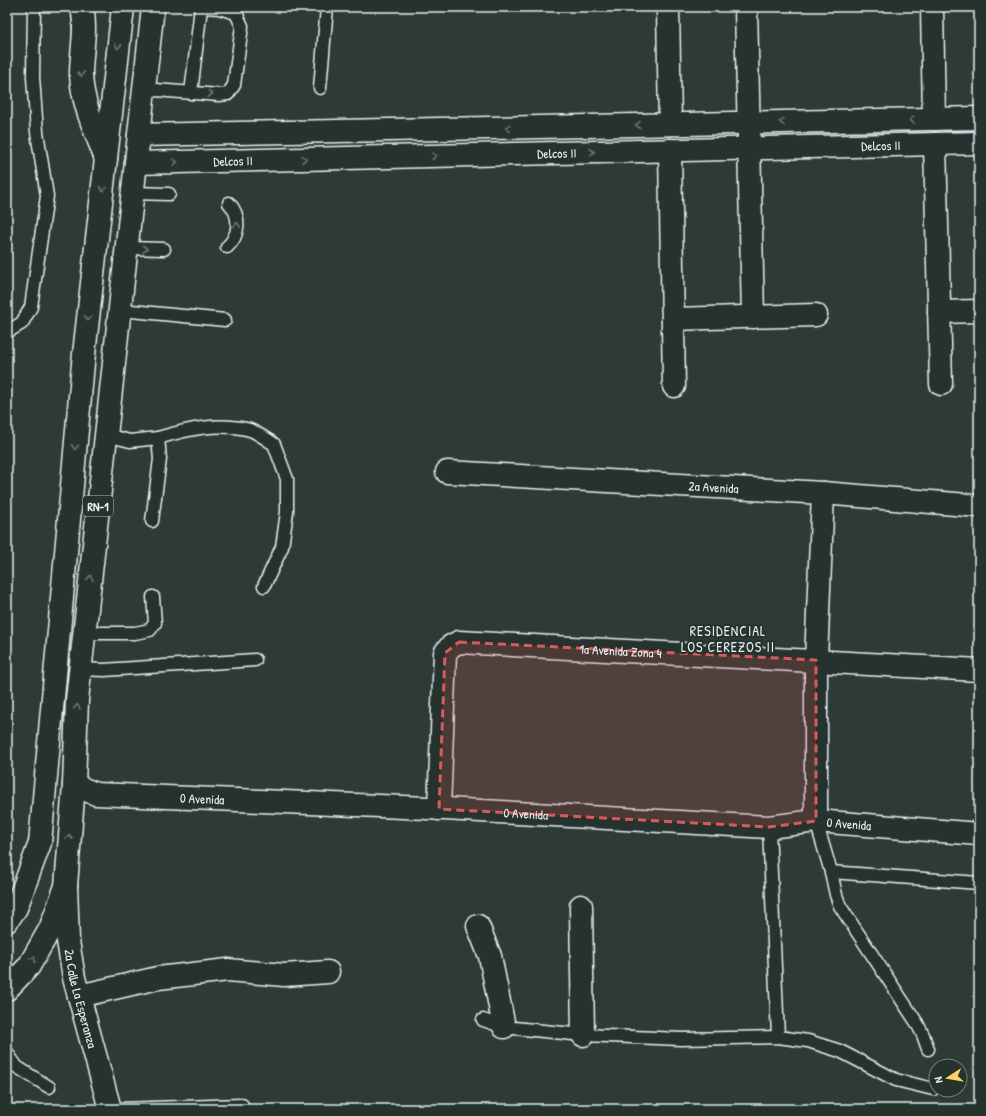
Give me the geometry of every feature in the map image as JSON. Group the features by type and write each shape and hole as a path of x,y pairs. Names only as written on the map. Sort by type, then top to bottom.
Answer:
{"main road":[{"path":"82,7 84,32 81,76 83,93 106,159"},
{"name":"RN-1","path":"7,921 16,908 40,842 83,363 123,7"},
{"name":"RN-1","path":"7,988 29,966 50,929 66,886 74,785 77,700 80,669 153,7"},
{"path":"668,7 670,124"},
{"path":"746,7 753,317"},
{"path":"932,7 934,119"},
{"name":"Delcos II","path":"139,135 979,118"},
{"name":"Delcos II","path":"136,163 979,143"},
{"path":"935,144 941,384"},
{"path":"670,150 674,386"},
{"path":"939,312 979,311"},
{"path":"673,319 816,315"},
{"name":"2a Avenida","path":"447,472 823,493 979,506"},
{"path":"816,822 816,660 823,493"},
{"name":"1a Avenida Zona 4","path":"439,808 445,653 451,646 459,642 816,660 979,670"},
{"name":"0 Avenida","path":"74,785 96,794 439,808 769,827 816,822 979,834"},
{"name":"2a Calle La Esperanza","path":"66,886 68,941 79,996 110,1109"},
{"path":"581,906 583,1035"},
{"path":"478,926 490,956 504,1027"},
{"path":"79,996 158,978 228,970 284,975 328,972"}],"lane":[{"path":"7,332 22,323 31,307 47,196 37,132 32,77 34,7"},
{"path":"191,93 201,7"},
{"path":"143,89 228,94 234,85 242,26 236,13 219,8 205,7"},
{"path":"320,88 327,7"},
{"path":"132,193 169,194"},
{"path":"227,247 233,241 237,228 237,216 235,209 229,203"},
{"path":"126,248 164,249"},
{"path":"120,310 226,320"},
{"path":"106,435 130,441 158,438 186,430 223,426 251,431 274,444 286,479 287,512 282,547 264,586"},
{"path":"152,521 160,459 158,438"},
{"path":"84,633 134,633 150,630 155,624 153,596"},
{"path":"80,669 104,670 255,660"},
{"path":"816,822 840,906 917,1023 928,1049"},
{"path":"769,827 778,1037"},
{"path":"831,872 979,883"},
{"path":"483,1020 504,1027 583,1035 681,1039 778,1037 808,1041 840,1051 896,1080 928,1089"},
{"path":"7,1053 17,1067 49,1087"},
{"path":"121,1109 242,1105"}],"highlighted area":[{"path":"459,642 816,660 816,821 769,827 439,809 445,653"}],"district":[{"name":"RESIDENCIAL LOS CEREZOS II","path":"728,638"}]}
